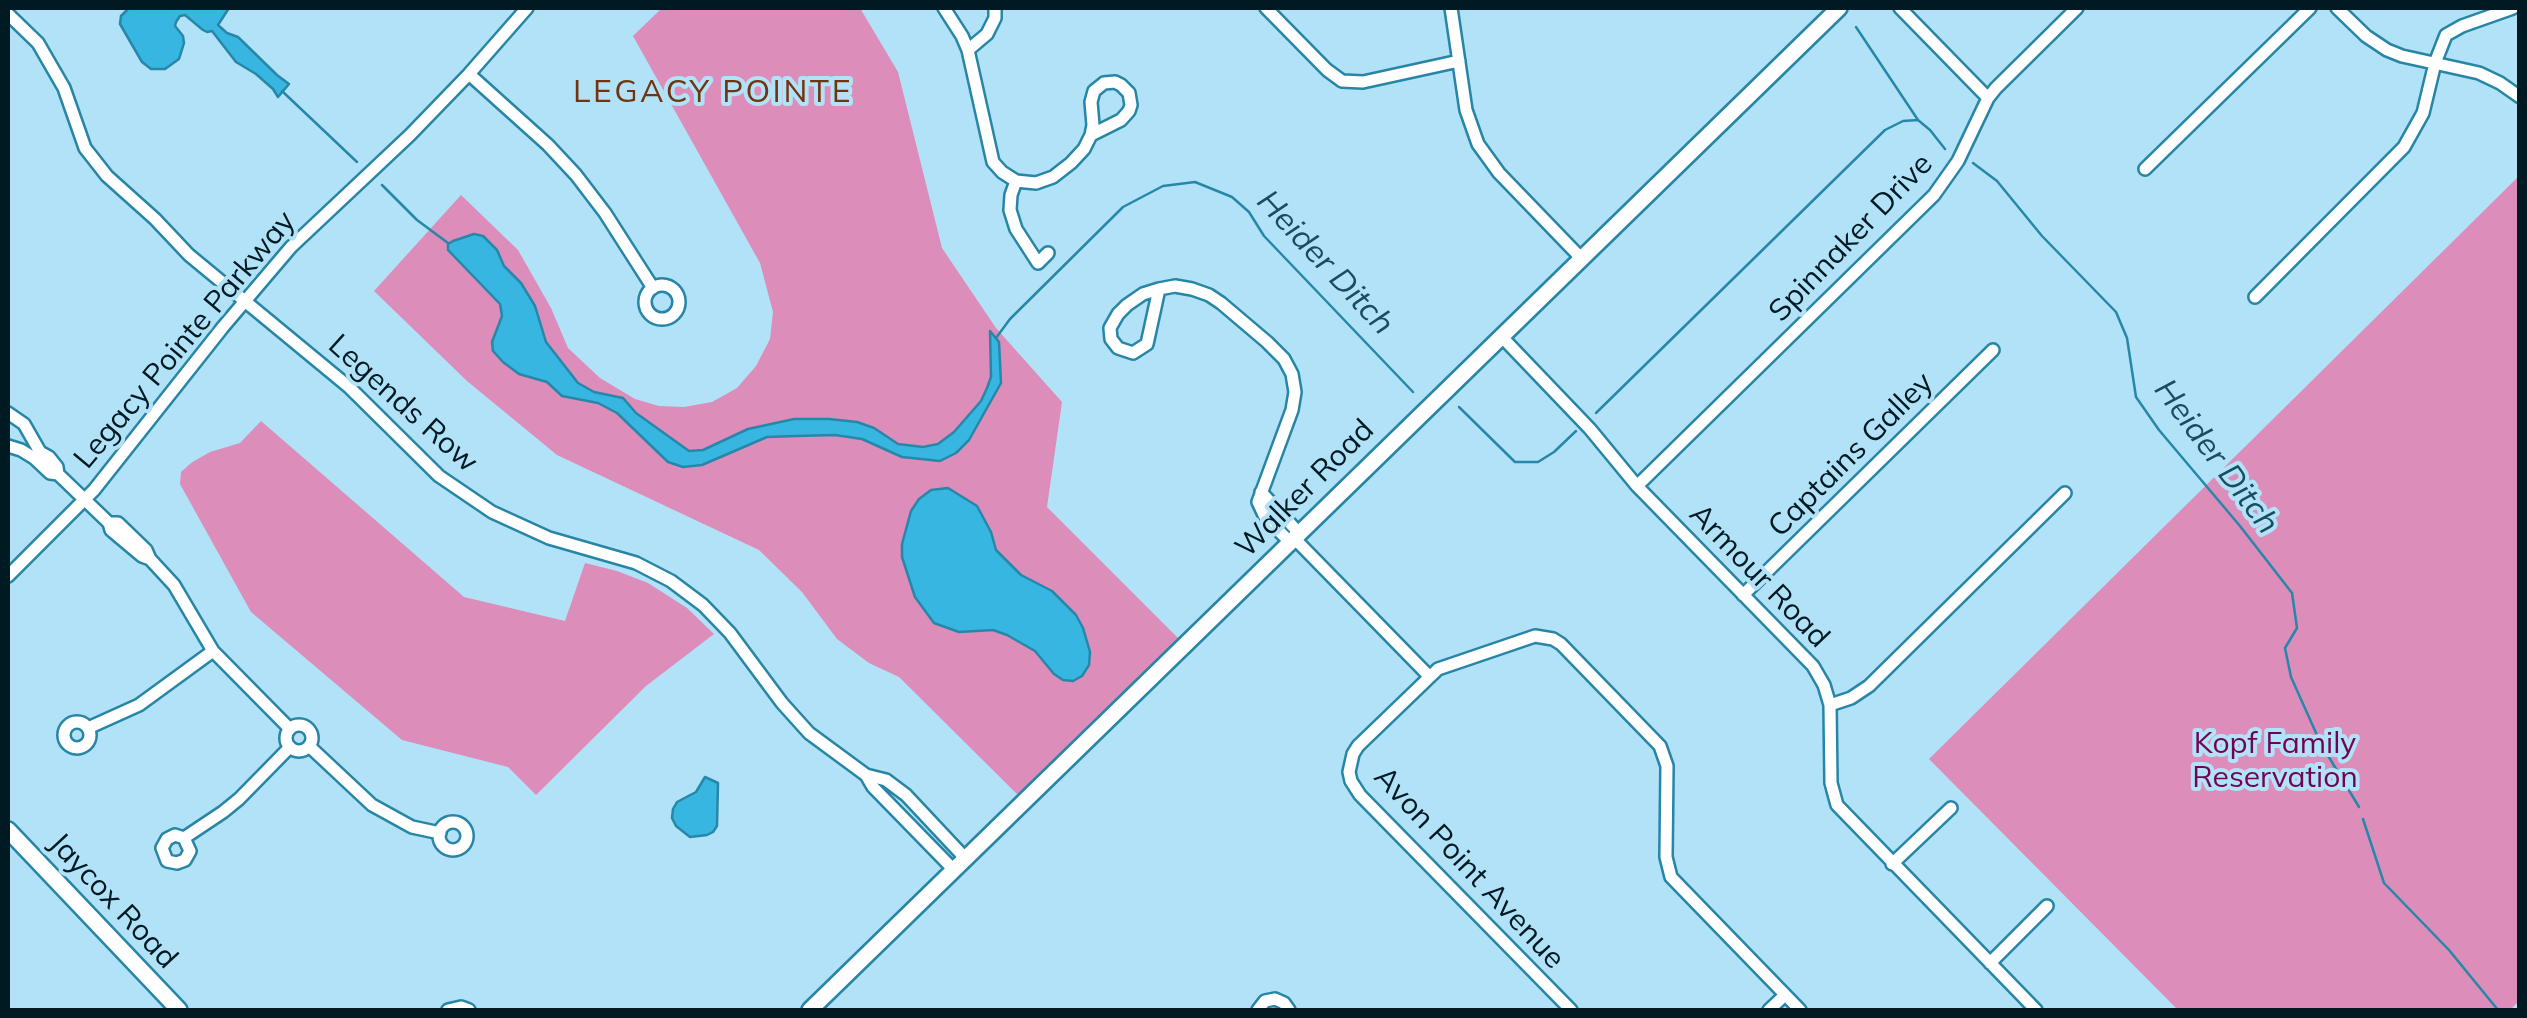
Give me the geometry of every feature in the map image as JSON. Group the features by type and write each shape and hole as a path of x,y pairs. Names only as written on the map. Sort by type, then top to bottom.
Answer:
{"street":[{"name":"Legacy Pointe Parkway","path":"8,576 85,500 245,300 303,235 410,135 527,8"},
{"path":"944,8 968,50 993,162 1002,172 1016,181 1036,183 1071,163 1091,135 1090,102 1094,90 1104,83 1116,82 1129,93 1129,111 1121,120 1091,135"},
{"path":"968,50 987,34 996,8"},
{"path":"1266,8 1327,70 1352,83 1460,61"},
{"path":"1451,8 1473,133 1498,173 1581,258"},
{"name":"Walker Road","path":"810,1010 1839,8"},
{"path":"1900,8 1988,98"},
{"name":"Spinnaker Drive","path":"1637,486 1934,195 1958,161 1988,98 2077,8"},
{"path":"2145,169 2310,8"},
{"path":"2337,8 2379,46 2402,56 2490,77 2520,97"},
{"path":"2255,297 2404,147 2423,113 2442,39 2452,30 2514,8"},
{"name":"Legends Row","path":"8,14 38,42 64,88 85,148 107,176 156,218 188,255 349,386 440,476 492,512 549,538 636,563 703,604 809,732 866,775 886,780 906,796 960,864"},
{"path":"469,74 576,175 605,212 653,288"},
{"path":"1016,181 1010,210 1016,229 1038,263 1048,253"},
{"path":"1159,289 1147,344 1134,352 1118,348 1110,334 1118,314 1143,294 1159,289 1175,286 1208,294 1284,359 1295,392 1262,492 1294,538 1429,676 1445,666 1526,638 1544,636 1561,644 1656,740 1667,766 1666,857 1671,877 1800,1010"},
{"name":"Armour Road","path":"1501,336 1590,429 1637,486 1813,666 1830,705 1832,792 1842,812 2036,1010"},
{"name":"Captains Galley","path":"1744,595 1993,350"},
{"path":"8,413 24,424 37,455"},
{"path":"8,446 49,457 58,474 85,500 110,522 118,524 129,540 146,550 174,585 213,651 290,729"},
{"path":"1830,705 1869,686 2065,492"},
{"path":"88,728 139,706 213,651"},
{"name":"Avon Point Avenue","path":"1429,676 1358,746 1350,762 1351,781 1360,795 1571,1010"},
{"path":"298,725 310,730 309,746 297,751 290,747 286,736 290,729 298,725"},
{"path":"309,746 372,806 412,827 440,833"},
{"path":"184,838 238,799 290,747"},
{"path":"1892,864 1950,808"},
{"name":"Jaycox Road","path":"8,830 178,1010"},
{"path":"1990,963 2047,906"},
{"path":"1769,1010 1785,995"},
{"path":"1258,1010 1275,999 1290,1010"},
{"path":"448,1010 469,1010"}],"green space":[{"path":"662,8 860,8 898,72 942,248 996,328 1062,402 1047,507 1180,640 1020,797 899,677 869,663 837,639 802,592 759,550 557,455 467,381 374,291 461,195 518,250 551,308 568,348 600,378 635,399 659,406 712,402 737,388 756,366 770,339 773,312 760,263 633,36"},
{"name":"Kopf Family Reservation","path":"2519,176 2519,1001 2510,1010 2178,1010 1929,759"},
{"path":"261,421 464,597 565,621 585,563 648,583 687,608 714,634 646,686 536,795 508,767 402,740 251,612 180,484 181,472 191,463 210,452 240,443"}],"water":[{"path":"129,8 229,8 218,25 238,37 289,84 278,97 256,74 236,62 212,31 203,30 185,15 180,16 175,26 184,43 179,59 165,69 151,69 142,62 120,24 121,16"},
{"path":"474,234 483,236 497,250 504,266 521,283 535,306 546,342 578,383 594,392 623,398 636,413 689,451 703,450 748,429 794,419 857,422 898,444 938,444 954,432 987,388 991,377 990,331 999,342 1001,383 969,440 940,461 902,457 862,439 835,435 767,437 702,465 683,467 668,462 617,413 598,403 562,396 547,382 519,374 493,351 492,342 502,316 500,304 448,250 448,244"},
{"path":"948,488 977,506 996,550 1021,575 1052,591 1076,615 1090,652 1089,665 1082,676 1073,681 1063,680 1035,651 1007,635 993,630 959,632 934,623 915,597 902,557 911,511 931,490"},
{"path":"705,777 718,783 717,826 707,835 690,837 676,826 673,809 677,802 696,792"}],"waterway":[{"path":"1856,27 1918,120"},
{"name":"Heider Ditch","path":"282,91 357,162"},
{"name":"Heider Ditch","path":"1596,413 1885,130 1903,121 1918,120 1945,149"},
{"name":"Heider Ditch","path":"1973,163 1997,181 2042,236 2116,312 2127,338 2136,397 2292,593 2297,628 2285,648 2291,677 2321,744 2359,807"},
{"name":"Heider Ditch","path":"996,338 1010,319 1123,207 1163,186 1195,182 1232,197 1249,212 1264,236 1413,392"},
{"name":"Heider Ditch","path":"382,185 417,220 448,243"},
{"name":"Heider Ditch","path":"1459,407 1515,462 1538,462 1576,431"},
{"name":"Heider Ditch","path":"2363,819 2384,883 2449,950 2498,1010"}],"district":[{"name":"LEGACY POINTE","path":"713,92"}]}
